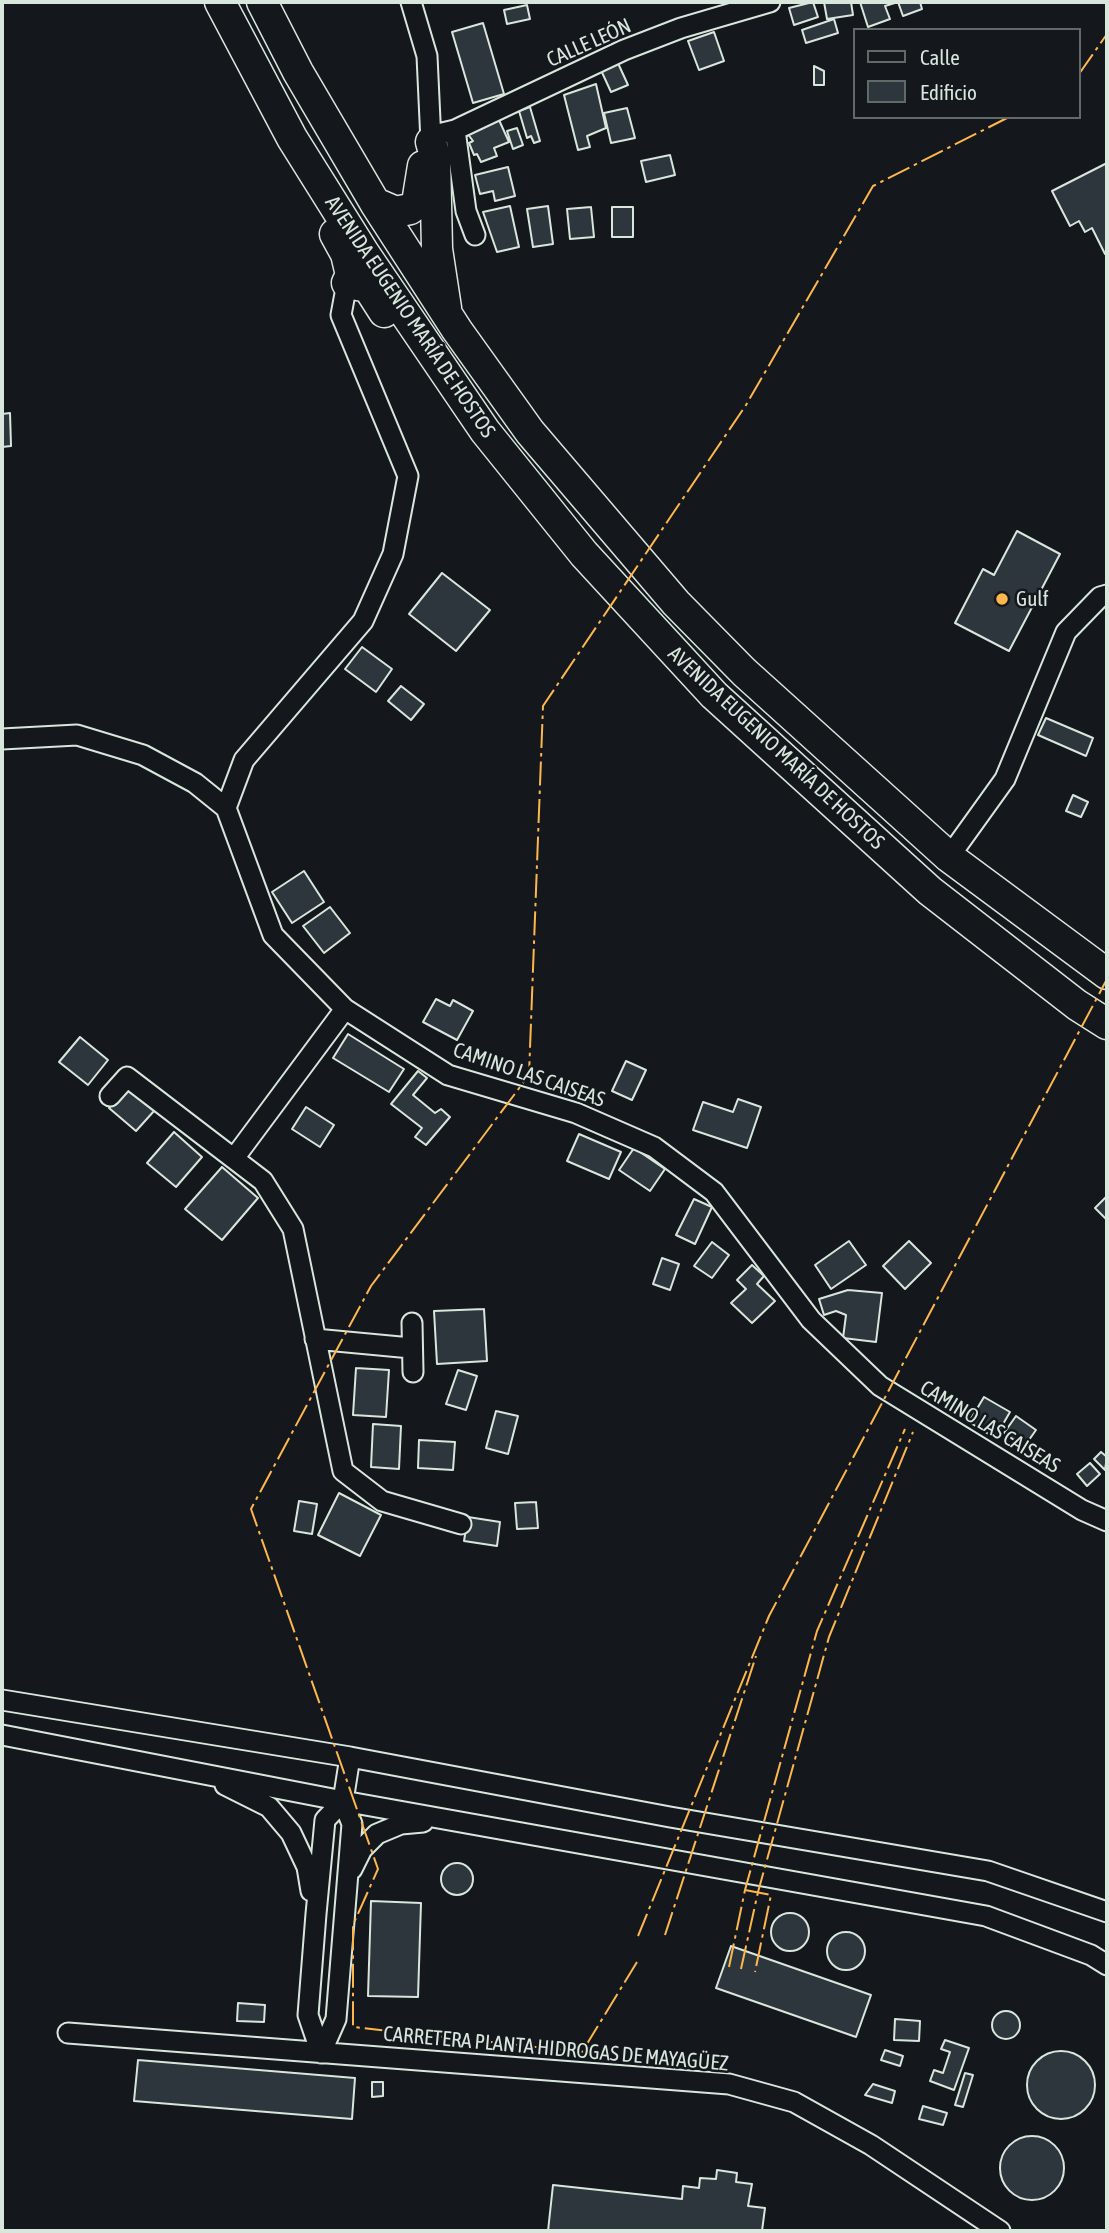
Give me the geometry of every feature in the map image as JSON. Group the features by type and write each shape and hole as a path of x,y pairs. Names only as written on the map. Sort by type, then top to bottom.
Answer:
{"highway":[{"name":"AVENIDA EUGENIO MARÍA DE HOSTOS","path":"220,2 292,138 363,253 485,431 583,554 714,695 930,891 1077,1005 1107,1024"},
{"name":"AVENIDA EUGENIO MARÍA DE HOSTOS","path":"262,2 298,72 375,203 447,315 530,432 676,603 744,672 949,857 1107,974"},
{"path":"375,203 402,212 417,203 439,136"},
{"path":"439,136 435,156 437,249 447,315"},
{"path":"292,138 314,198 346,254 351,275 347,283 368,287 417,357 444,372"}],"street":[{"path":"411,2 427,56 439,136 475,235"},
{"name":"CALLE LEÓN","path":"439,136 681,27 770,2"},
{"path":"2,740 77,734 143,755 195,783 226,808 244,760 363,621 393,554 408,476 341,315 347,283"},
{"path":"949,857 1004,779 1066,632 1100,597 1107,595"},
{"name":"CAMINO LAS CAISEAS","path":"226,808 273,935 345,1009 448,1075 576,1113 654,1147 714,1192 810,1320 880,1386 1082,1510 1107,1521"},
{"path":"235,1157 345,1009"},
{"path":"110,1096 127,1077 263,1181 293,1230 343,1471 382,1501 460,1524"},
{"path":"412,1323 413,1373"},
{"path":"315,1339 411,1348"},
{"path":"2,1700 350,1758 670,1817 988,1871 1107,1912"},
{"path":"2,1735 342,1801 985,1916 1091,1955 1107,1965"},
{"path":"321,2053 308,2015 325,1821 342,1801 350,1758"},
{"path":"202,1774 269,1807 290,1833 307,1867 316,1914"},
{"path":"321,2053 336,2019 352,1824 342,1801"},
{"path":"347,1880 362,1849 377,1834 401,1824 451,1820"},
{"name":"CARRETERA PLANTA HIDROGAS DE MAYAGÜEZ","path":"68,2034 729,2084 794,2102 871,2145 1000,2231"}],"building":[{"path":"813,2 818,17 794,25 789,8"},
{"path":"824,2 851,2 853,15 827,19"},
{"path":"860,2 898,2 885,6 890,19 868,27"},
{"path":"898,2 920,2 922,9 903,16"},
{"path":"527,5 530,19 507,24 504,10"},
{"path":"834,19 838,33 806,43 802,30"},
{"path":"483,23 504,94 473,103 452,32"},
{"path":"714,32 724,61 699,70 688,41"},
{"path":"617,61 628,85 611,92 600,68"},
{"path":"814,66 824,71 824,85 814,85"},
{"path":"596,84 606,128 587,136 590,147 578,150 564,95"},
{"path":"530,107 540,141 534,143 531,136 527,138 519,111"},
{"path":"627,108 635,138 611,143 604,113"},
{"path":"499,120 509,142 494,148 497,156 481,162 477,154 474,155 469,143 473,141 467,133"},
{"path":"517,128 523,145 513,149 507,131"},
{"path":"670,155 675,175 646,182 641,161"},
{"path":"1107,163 1105,254 1092,228 1085,232 1079,221 1070,226 1052,191"},
{"path":"508,167 515,196 495,201 493,191 480,194 475,175"},
{"path":"510,206 519,247 497,252 483,212"},
{"path":"548,206 553,244 533,247 527,209"},
{"path":"591,207 594,237 570,239 567,209"},
{"path":"612,207 633,207 633,237 612,237"},
{"path":"10,413 11,446 2,447 2,414"},
{"name":"Gulf","path":"1017,531 1060,554 1009,651 955,623 983,569 994,575"},
{"path":"442,573 490,610 456,651 409,614"},
{"path":"362,647 392,669 376,692 345,669"},
{"path":"401,686 424,704 411,720 388,701"},
{"path":"1046,718 1093,738 1086,756 1038,735"},
{"path":"1073,795 1088,802 1081,817 1066,811"},
{"path":"304,871 324,902 292,923 272,892"},
{"path":"330,907 350,933 324,953 303,926"},
{"path":"436,999 450,1006 453,1000 473,1011 457,1040 423,1022"},
{"path":"348,1034 404,1069 389,1092 333,1058"},
{"path":"80,1037 108,1060 88,1085 59,1062"},
{"path":"626,1061 646,1070 632,1100 612,1091"},
{"path":"418,1071 427,1078 413,1095 435,1113 441,1109 450,1117 426,1145 415,1137 422,1128 391,1104"},
{"path":"126,1088 154,1111 136,1131 109,1108"},
{"path":"738,1099 761,1107 747,1148 693,1130 703,1102 733,1112"},
{"path":"306,1107 334,1125 320,1147 292,1129"},
{"path":"174,1132 202,1157 176,1187 147,1163"},
{"path":"579,1134 621,1152 609,1179 567,1161"},
{"path":"634,1148 665,1169 650,1191 619,1170"},
{"path":"222,1167 258,1198 222,1240 185,1209"},
{"path":"1107,1196 1107,1220 1095,1208"},
{"path":"694,1199 712,1207 695,1244 676,1235"},
{"path":"849,1241 866,1265 831,1289 815,1265"},
{"path":"909,1241 931,1263 905,1289 883,1266"},
{"path":"712,1242 729,1255 712,1278 694,1266"},
{"path":"662,1258 679,1264 670,1290 653,1284"},
{"path":"752,1265 764,1276 757,1284 775,1301 752,1323 731,1303 746,1289 737,1280"},
{"path":"848,1290 882,1293 876,1342 843,1338 846,1315 836,1311 824,1315 819,1299"},
{"path":"484,1309 487,1361 437,1364 434,1311"},
{"path":"356,1368 389,1370 386,1417 353,1415"},
{"path":"458,1370 477,1376 466,1410 446,1404"},
{"path":"984,1397 1010,1412 995,1438 969,1422"},
{"path":"496,1411 518,1416 508,1454 486,1448"},
{"path":"1016,1416 1036,1430 1024,1447 1004,1433"},
{"path":"373,1424 401,1426 399,1469 371,1467"},
{"path":"419,1440 455,1442 453,1470 418,1468"},
{"path":"1101,1452 1107,1457 1105,1470 1094,1459"},
{"path":"1090,1463 1100,1474 1087,1486 1077,1474"},
{"path":"339,1493 381,1515 360,1556 318,1535"},
{"path":"299,1501 317,1504 312,1534 294,1531"},
{"path":"536,1502 538,1528 517,1529 515,1503"},
{"path":"468,1517 500,1522 497,1546 464,1541"},
{"path":"457,1863 468,1868 473,1879 468,1890 457,1895 446,1890 441,1879 446,1868"},
{"path":"371,1901 421,1903 418,1997 368,1996"},
{"path":"790,1913 803,1919 809,1932 803,1945 790,1951 777,1945 771,1932 777,1919"},
{"path":"846,1932 860,1937 865,1951 860,1965 846,1970 832,1965 827,1951 832,1937"},
{"path":"731,1946 871,1995 856,2037 716,1988"},
{"path":"238,2003 265,2005 264,2022 237,2021"},
{"path":"1006,2011 1016,2015 1020,2025 1016,2035 1006,2039 996,2035 992,2025 996,2015"},
{"path":"895,2019 920,2021 919,2041 894,2040"},
{"path":"945,2040 969,2048 954,2090 930,2081 934,2070 943,2073 950,2052 941,2049"},
{"path":"885,2050 903,2056 900,2066 881,2060"},
{"path":"1061,2051 1074,2054 1085,2061 1092,2072 1095,2085 1092,2098 1085,2109 1074,2116 1061,2119 1048,2116 1037,2109 1030,2098 1027,2085 1030,2072 1037,2061 1048,2054"},
{"path":"138,2060 355,2078 352,2119 134,2101"},
{"path":"965,2073 973,2075 963,2107 955,2105"},
{"path":"372,2082 383,2082 383,2096 372,2097"},
{"path":"873,2084 895,2091 892,2103 865,2095"},
{"path":"923,2106 947,2113 943,2125 919,2119"},
{"path":"1026,2136 1038,2136 1055,2145 1062,2156 1062,2180 1055,2191 1038,2200 1026,2200 1014,2195 1005,2186 1000,2174 1000,2162 1005,2150 1014,2141"},
{"path":"717,2170 737,2173 736,2182 752,2184 748,2206 765,2208 762,2231 548,2231 553,2185 682,2199 683,2186 699,2188 700,2178 716,2179"}],"power":[{"path":"1081,71 1107,34"},
{"path":"637,1962 582,2052 353,2027 353,1925 378,1869 251,1509 371,1286 529,1075 543,706 746,405 873,186 1005,119"},
{"path":"638,1936 769,1616 1107,979"},
{"path":"729,1967 745,1890 817,1631 905,1429"},
{"path":"741,1969 758,1892 829,1637 913,1432"},
{"path":"665,1935 756,1656"},
{"path":"745,1890 771,1895 755,1972"}],"place":[{"name":"Gulf","path":"1002,599"}]}
